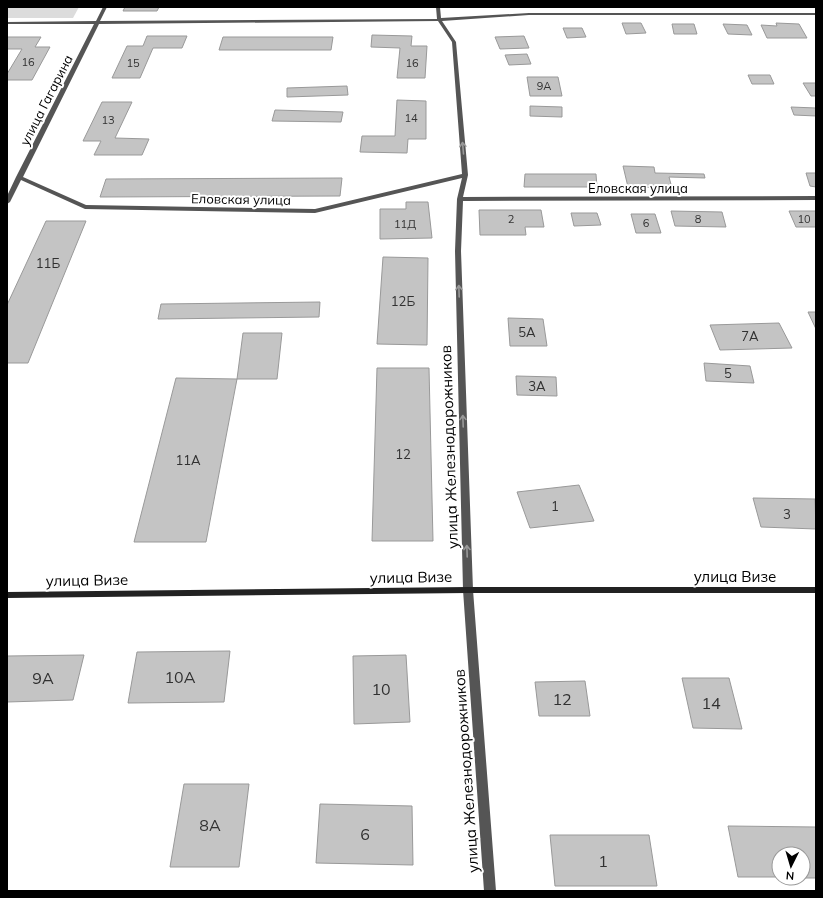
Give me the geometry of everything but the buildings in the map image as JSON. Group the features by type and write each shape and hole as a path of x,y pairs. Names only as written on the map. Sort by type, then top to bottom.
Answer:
{"street":[{"name":"улица Гагарина","path":"7,202 105,7"},
{"name":"улица Железнодорожников","path":"438,7 439,20 454,42 465,175 460,199 458,251 468,590 490,891"},
{"path":"7,23 439,20 529,14 816,14"},
{"name":"Еловская улица","path":"19,177 85,207 315,211 465,175"},
{"name":"Еловская улица","path":"460,199 816,198"},
{"name":"улица Визе","path":"7,595 468,590 816,590"}],"shaded area":[{"path":"7,7 79,7 73,18 7,18"}]}
